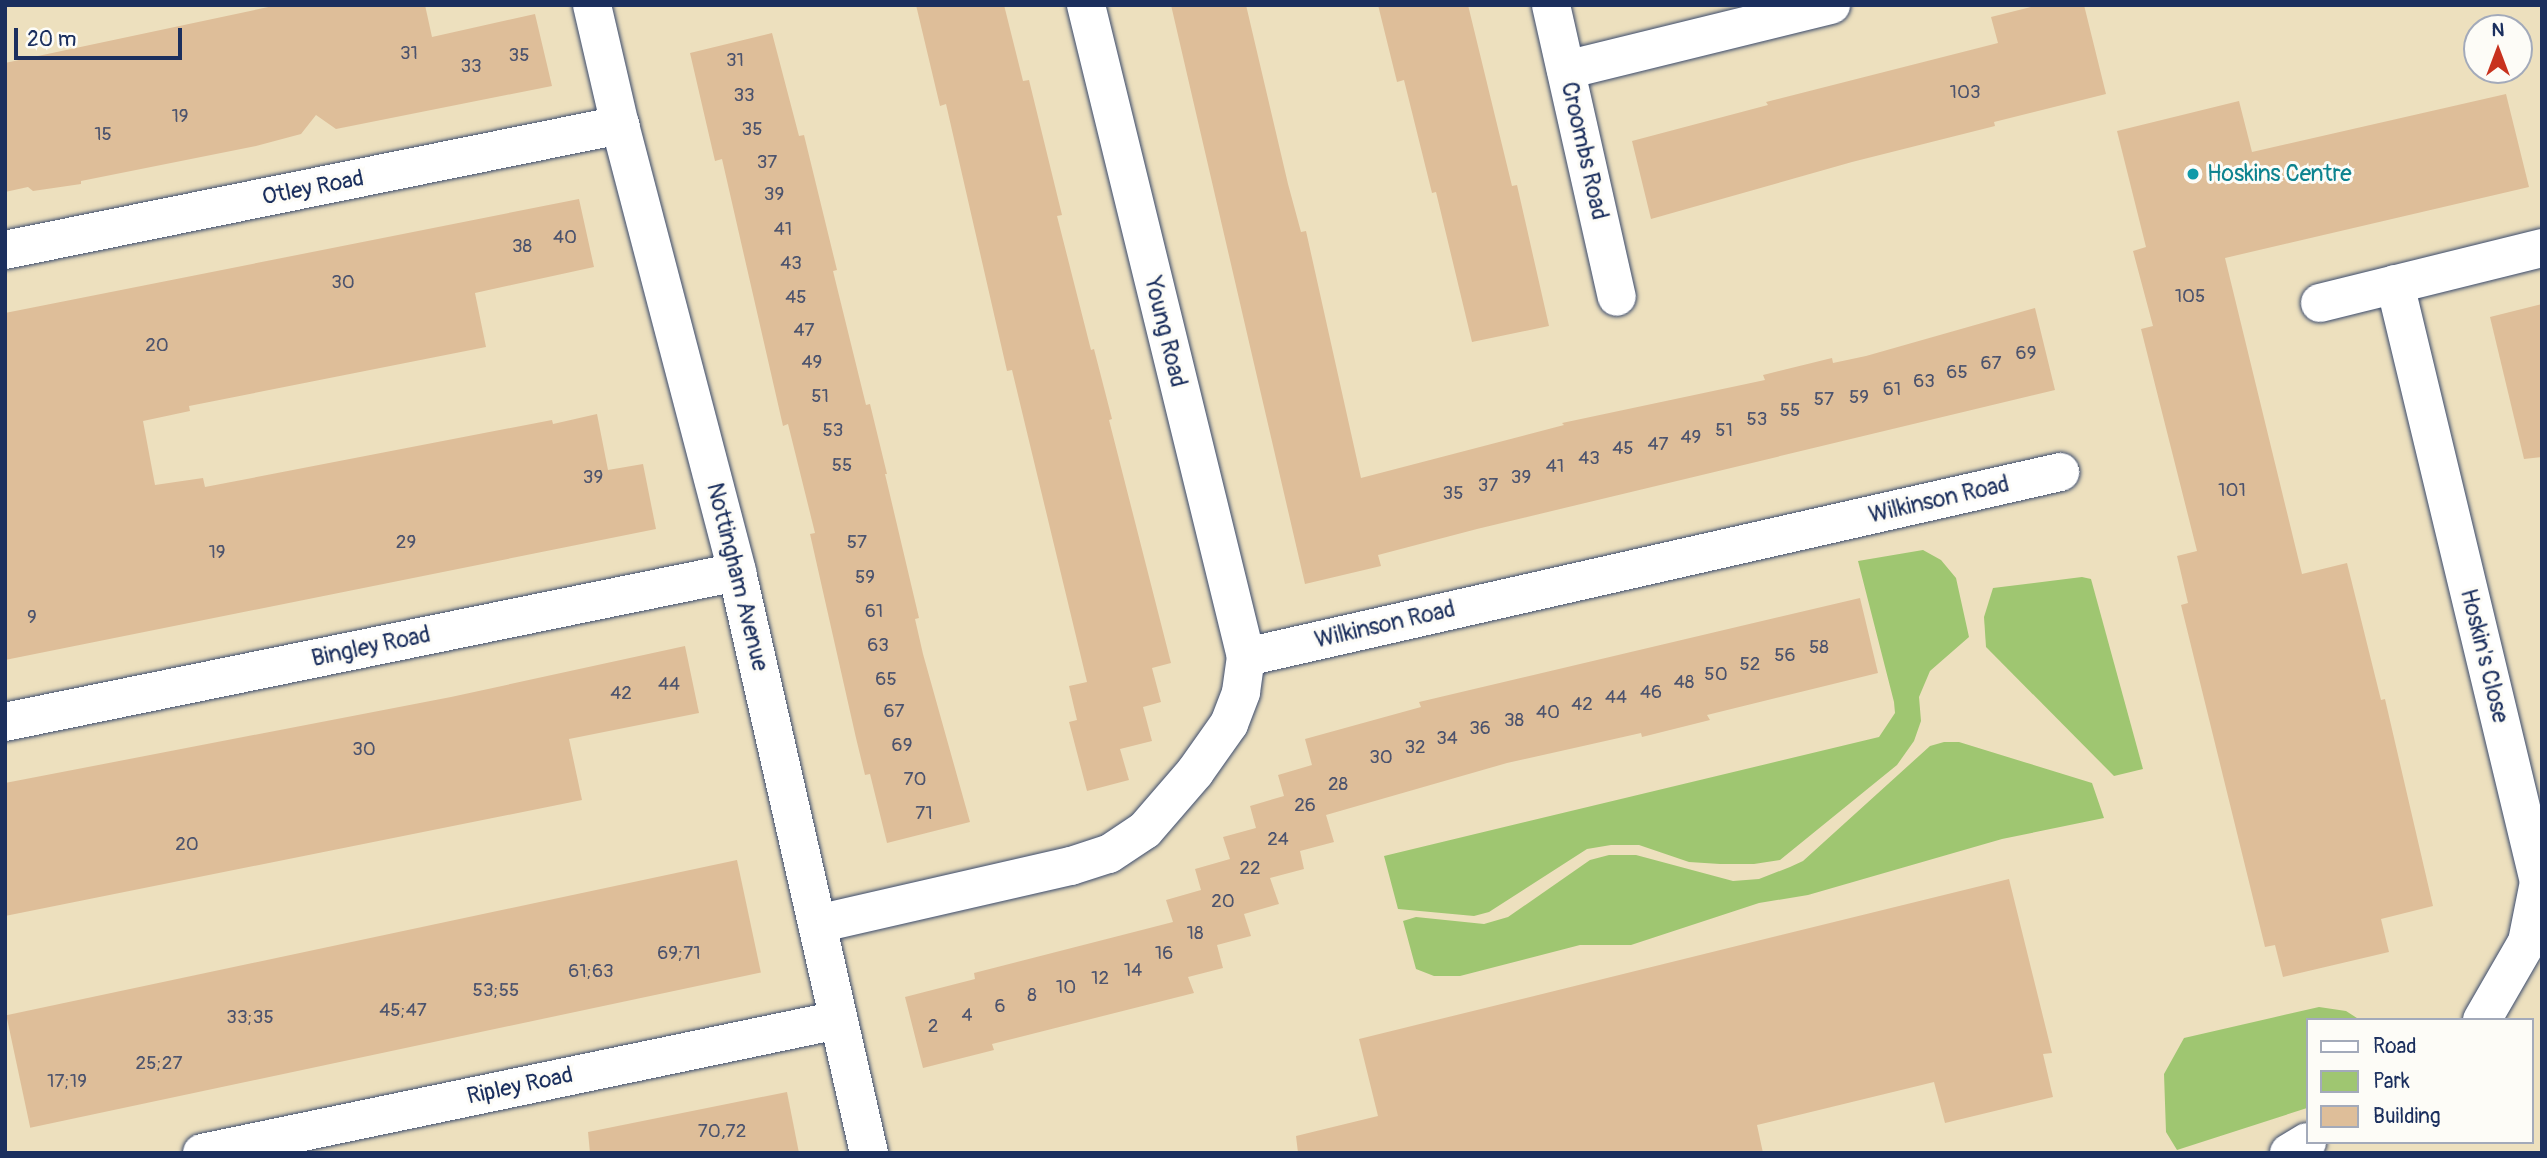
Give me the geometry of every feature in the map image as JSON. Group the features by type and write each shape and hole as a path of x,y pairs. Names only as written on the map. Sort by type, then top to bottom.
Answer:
{"street":[{"name":"Nottingham Avenue","path":"592,5 620,125 737,572 869,1153"},
{"name":"Young Road","path":"1086,5 1246,657"},
{"name":"Croombs Road","path":"1551,5 1617,297"},
{"path":"1566,70 1830,5"},
{"name":"Otley Road","path":"5,250 620,125"},
{"path":"2320,303 2542,248"},
{"name":"Hoskin's Close","path":"2395,284 2539,882 2527,942 2483,1018"},
{"name":"Wilkinson Road","path":"1246,657 2060,472"},
{"name":"Bingley Road","path":"5,722 737,572"},
{"path":"817,924 1071,866 1109,854 1145,830 1195,772 1228,724 1241,692 1246,657"},
{"name":"Ripley Road","path":"202,1153 838,1020"},
{"path":"2289,1153 2306,1143"}],"green space":[{"path":"1923,550 1941,560 1956,578 1969,637 1930,671 1919,697 1921,721 1914,741 1897,765 1780,860 1754,864 1689,862 1639,845 1611,845 1587,849 1489,912 1474,916 1398,909 1384,856 1879,737 1895,713 1894,702 1858,561"},
{"path":"2082,577 2091,579 2143,769 2114,776 1986,647 1984,617 1993,588"},
{"path":"1959,742 2092,783 2104,818 2002,839 1808,895 1759,903 1631,945 1580,945 1460,976 1434,976 1416,969 1403,921 1416,917 1484,924 1508,917 1590,860 1609,855 1636,855 1733,881 1759,879 1790,867 1803,861 1930,746"},
{"path":"2319,1007 2346,1011 2357,1018 2306,1018 2306,1108 2177,1150 2166,1132 2164,1074 2184,1038"}],"building":[{"path":"278,5 425,5 432,37 535,14 552,86 336,129 316,115 301,134 256,146 81,181 81,184 33,191 28,187 5,192 5,63"},
{"path":"916,5 1004,5 1023,81 1029,80 1062,215 1057,216 1091,350 1094,349 1112,419 1109,420 1171,663 1152,668 1161,702 1143,707 1152,741 1120,749 1129,780 1087,791 1069,722 1077,720 1069,686 1087,682 1012,370 1007,371 946,104 940,106"},
{"path":"1171,5 1246,5 1288,184 1301,232 1306,231 1361,478 1564,425 1562,423 1765,380 1763,375 1832,358 1833,363 1866,356 2035,308 2055,390 1477,529 1378,555 1381,566 1305,584"},
{"path":"1378,5 1468,5 1512,186 1517,185 1549,326 1472,342 1436,192 1432,193 1404,80 1397,82"},
{"path":"2039,5 2084,5 2106,94 1994,122 1995,126 1852,162 1651,219 1632,141 1768,105 1766,102 1998,43 1991,17"},
{"path":"772,33 799,136 804,135 837,270 833,271 866,405 870,404 887,474 919,618 915,619 923,654 970,822 887,843 870,774 865,775 856,738 810,534 815,533 788,424 783,426 722,159 715,161 690,53"},
{"path":"2506,94 2529,187 2225,258 2302,574 2347,563 2381,700 2385,699 2433,906 2381,919 2389,952 2283,977 2275,945 2265,947 2181,605 2188,603 2177,556 2197,551 2141,329 2153,326 2133,251 2146,247 2117,131 2239,101 2252,152"},
{"path":"579,199 594,267 475,293 486,347 189,406 190,411 143,421 155,485 203,478 205,487 552,420 553,424 597,414 608,470 643,464 656,529 5,660 5,313"},
{"path":"2542,304 2542,457 2524,459 2490,317"},
{"path":"1860,598 1878,673 1707,715 1710,720 1642,737 1641,733 1507,763 1326,815 1334,842 1300,851 1304,869 1270,878 1279,904 1244,914 1251,936 1217,945 1223,968 1188,977 1194,993 992,1044 994,1050 923,1068 905,997 975,979 974,973 1173,922 1166,900 1201,890 1195,869 1230,859 1223,837 1256,828 1250,806 1284,796 1278,775 1312,765 1305,739 1421,707 1419,702"},
{"path":"685,646 699,713 569,739 582,800 5,916 5,783 451,697"},
{"path":"737,860 761,972 30,1128 6,1015"},
{"path":"2009,879 2052,1053 2043,1054 2053,1097 1945,1123 1934,1082 1757,1125 1763,1153 1298,1153 1296,1136 1378,1116 1359,1039"},
{"path":"787,1092 799,1153 590,1153 588,1132"}],"place":[{"name":"Hoskins Centre","path":"2193,174"}]}
